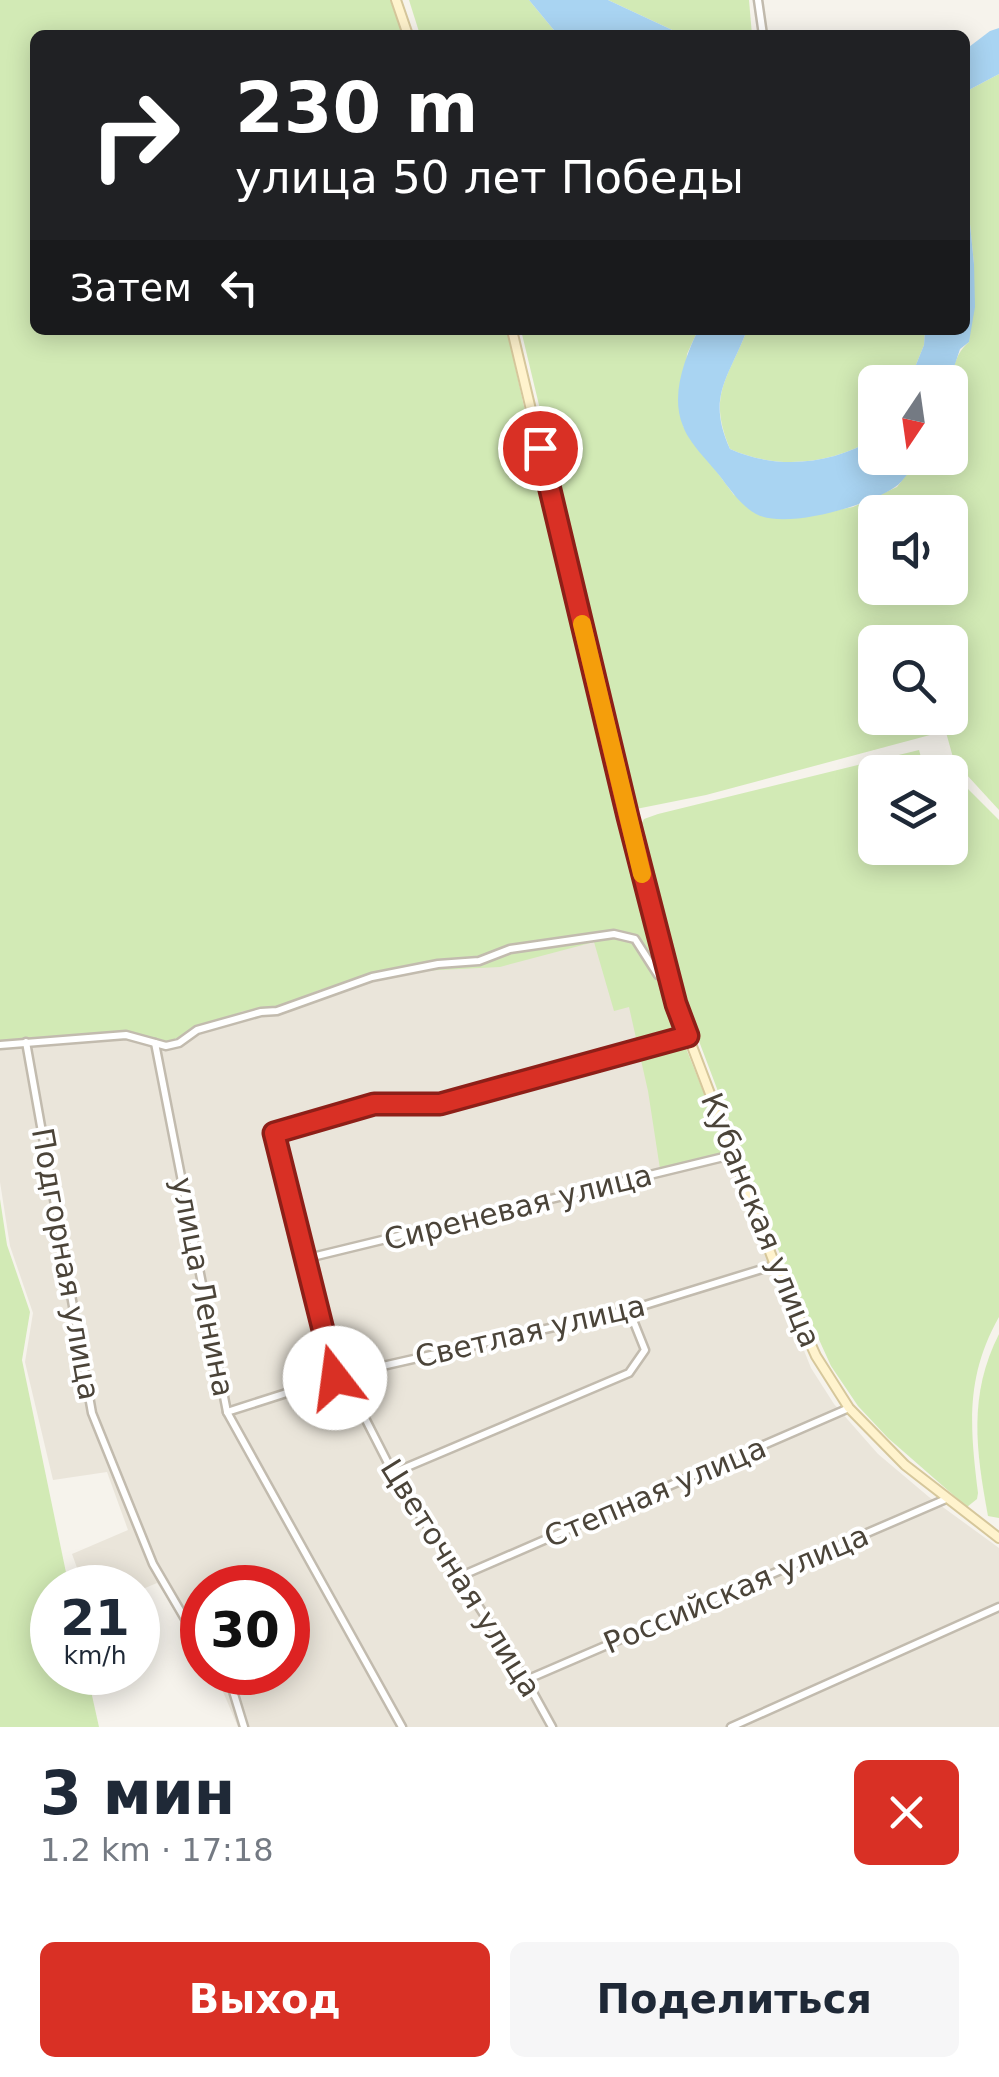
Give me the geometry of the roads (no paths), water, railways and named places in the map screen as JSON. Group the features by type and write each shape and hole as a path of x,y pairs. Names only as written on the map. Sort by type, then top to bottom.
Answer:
{"main road":[{"path":"396,0 406,30"},
{"name":"Кубанская улица","path":"513,335 668,974 776,1265 816,1356 849,1408 904,1465 999,1538"}],"street":[{"path":"758,0 762,30"},
{"path":"0,1045 126,1035 155,1043 179,1043 197,1030 277,1011 372,977 438,964 479,961 510,949 614,934 635,939 658,975 668,974"},
{"name":"Цветочная улица","path":"552,1727 394,1473 339,1376 304,1259 274,1133 374,1104 440,1104 688,1036"},
{"name":"Подгорная улица","path":"26,1042 92,1413 152,1564 180,1611"},
{"name":"улица Ленина","path":"155,1043 227,1412 402,1727"},
{"name":"Сиреневая улица","path":"304,1259 732,1155"},
{"name":"Светлая улица","path":"227,1412 339,1376 629,1310 776,1265"},
{"path":"394,1473 629,1373 645,1350 629,1310"},
{"name":"Степная улица","path":"460,1576 849,1408"},
{"name":"Российская улица","path":"526,1680 946,1498"},
{"path":"731,1727 999,1607"},
{"path":"235,1695 244,1727"}],"water":[{"path":"529,0 608,0 672,30 554,30"},
{"path":"999,28 999,74 970,89 970,46"},
{"path":"970,224 975,307 969,342 960,349 955,365 916,365 925,335 970,335"},
{"path":"696,335 745,335 720,401 723,431 730,449 766,460 804,462 858,447 858,475 907,475 882,494 858,495 858,504 826,514 786,519 756,514 694,445 679,414 679,389"}]}
